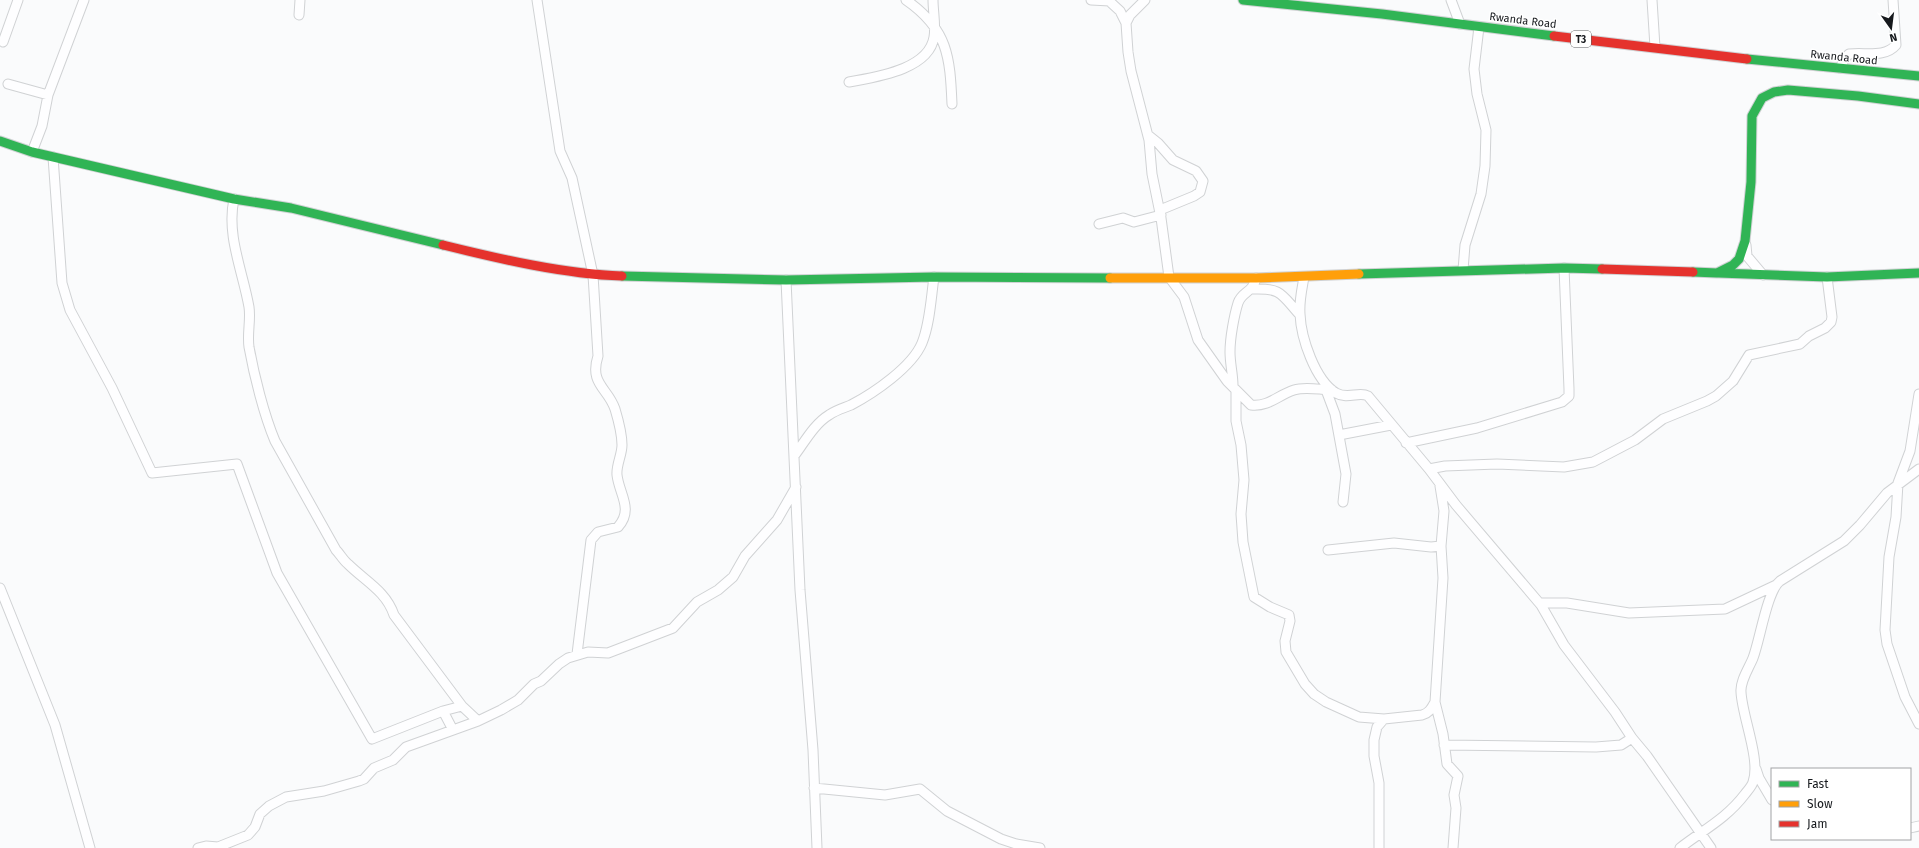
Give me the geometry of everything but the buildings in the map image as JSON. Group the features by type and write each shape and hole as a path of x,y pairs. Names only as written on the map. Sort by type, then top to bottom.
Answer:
{"main road":[{"name":"Rwanda Road","path":"1243,0 1315,4 1479,27 1656,47 1732,58 1919,76"},
{"path":"1717,273 1733,265 1739,259 1745,241 1751,182 1752,116 1762,98 1774,92 1788,90 1919,104"},
{"path":"0,141 32,152 234,200 291,208 480,254 593,275 786,280 934,277 1256,278 1463,270 1564,268 1827,277 1919,273"}],"street":[{"path":"3,42 18,0"},
{"path":"32,152 42,126 48,95 84,0"},
{"path":"299,15 300,0"},
{"path":"537,0 560,151 572,178 593,275 598,356 596,364 598,380 614,407 622,444 616,474 625,501 624,517 618,527 598,532 591,540 577,654"},
{"path":"906,0 922,13 934,26 941,37 948,53 951,71 952,104"},
{"path":"849,82 899,71 916,62 928,50 934,38 933,0"},
{"path":"1091,0 1109,1 1120,11 1126,23 1131,71 1148,135 1152,174 1160,213 1169,277 1184,297 1198,340 1234,388 1251,405 1258,406 1267,404 1295,390 1303,388 1329,390 1348,397 1362,394 1368,396 1429,469 1465,516 1540,603 1564,645 1615,712 1632,738 1647,756 1711,848"},
{"path":"1126,23 1130,15 1145,0"},
{"path":"1451,0 1460,24"},
{"path":"1652,0 1656,47"},
{"path":"1840,68 1845,58 1849,54 1885,53 1892,50 1896,45 1893,0"},
{"path":"1463,270 1465,246 1481,194 1485,166 1486,130 1477,94 1474,70 1479,27"},
{"path":"8,84 48,95"},
{"path":"1099,224 1123,218 1134,222 1160,213 1200,192 1203,182 1196,171 1173,160 1158,143 1148,135"},
{"path":"53,156 62,283 70,310 112,388 152,473 237,464 277,573 372,739 443,710 462,706"},
{"path":"234,200 231,220 241,276 246,288 250,316 249,345 269,426 275,441 336,550 348,564 378,588 392,608 394,615 462,706 478,721"},
{"path":"1745,241 1747,256 1764,275"},
{"path":"1406,443 1477,428 1562,402 1566,399 1569,389 1564,268"},
{"path":"794,456 821,421 830,414 852,404 879,387 913,358 922,344 927,328 934,277"},
{"path":"1304,277 1301,294 1300,315 1309,354 1318,374 1329,390 1335,414 1346,479 1342,502"},
{"path":"1429,469 1445,466 1497,464 1564,467 1584,465 1604,457 1642,436 1663,419 1716,396 1734,382 1749,355 1800,344 1815,332 1825,328 1831,322 1832,317 1827,277"},
{"path":"1256,278 1252,289 1240,299 1236,311 1230,350 1233,371 1236,421 1241,445 1244,480 1241,514 1243,542 1254,597 1270,607 1289,615 1290,621 1286,635 1286,652 1305,684 1314,694 1326,702 1359,717 1384,719 1427,714 1435,702"},
{"path":"786,280 800,590 817,848"},
{"path":"1252,289 1270,288 1276,290 1300,315"},
{"path":"1919,394 1910,451 1898,483 1884,630 1886,644 1905,697 1919,724"},
{"path":"1339,435 1391,425"},
{"path":"1540,603 1567,603 1629,613 1725,609 1776,585 1844,541 1860,525 1887,493 1898,483 1919,469"},
{"path":"1439,483 1444,511 1441,546 1442,578 1435,702 1447,766 1458,776 1454,795 1456,808 1453,848"},
{"path":"198,848 206,846 218,847 240,840 251,832 260,814 278,801 296,795 324,791 364,779 374,768 393,760 405,747 497,713 515,702 563,660 577,654 588,652 608,652 673,628 697,602 718,590 733,577 745,556 777,520 796,487"},
{"path":"1328,550 1394,543 1432,547 1441,546"},
{"path":"1771,798 1759,778 1755,767 1741,688 1757,648 1770,600 1776,585"},
{"path":"0,588 55,725 90,848"},
{"path":"443,710 453,730"},
{"path":"1379,848 1379,783 1374,756 1374,740 1377,727 1384,719"},
{"path":"1444,745 1596,747 1621,745 1632,738"},
{"path":"1680,848 1700,832 1714,825 1735,807 1753,782 1755,767"},
{"path":"814,788 885,795 920,790 947,811 1001,839 1016,844 1040,848"}],"traffic: fast":[{"path":"1243,0 1382,14 1554,36"},
{"path":"1747,59 1919,76"},
{"path":"1693,272 1717,273 1733,265 1739,259 1745,241 1751,182 1752,116 1762,98 1774,92 1788,90 1858,96 1919,104"},
{"path":"0,141 32,152 234,199 291,208 443,245"},
{"path":"1359,274 1564,268 1602,269"},
{"path":"1719,273 1827,277 1919,273"},
{"path":"622,276 786,280 934,277 1110,278"}],"traffic: slow":[{"path":"1110,278 1256,278 1359,274"}],"traffic: jam":[{"path":"1554,36 1747,59"},
{"path":"443,245 555,269 600,275 622,276"},
{"path":"1602,269 1693,272"}]}
